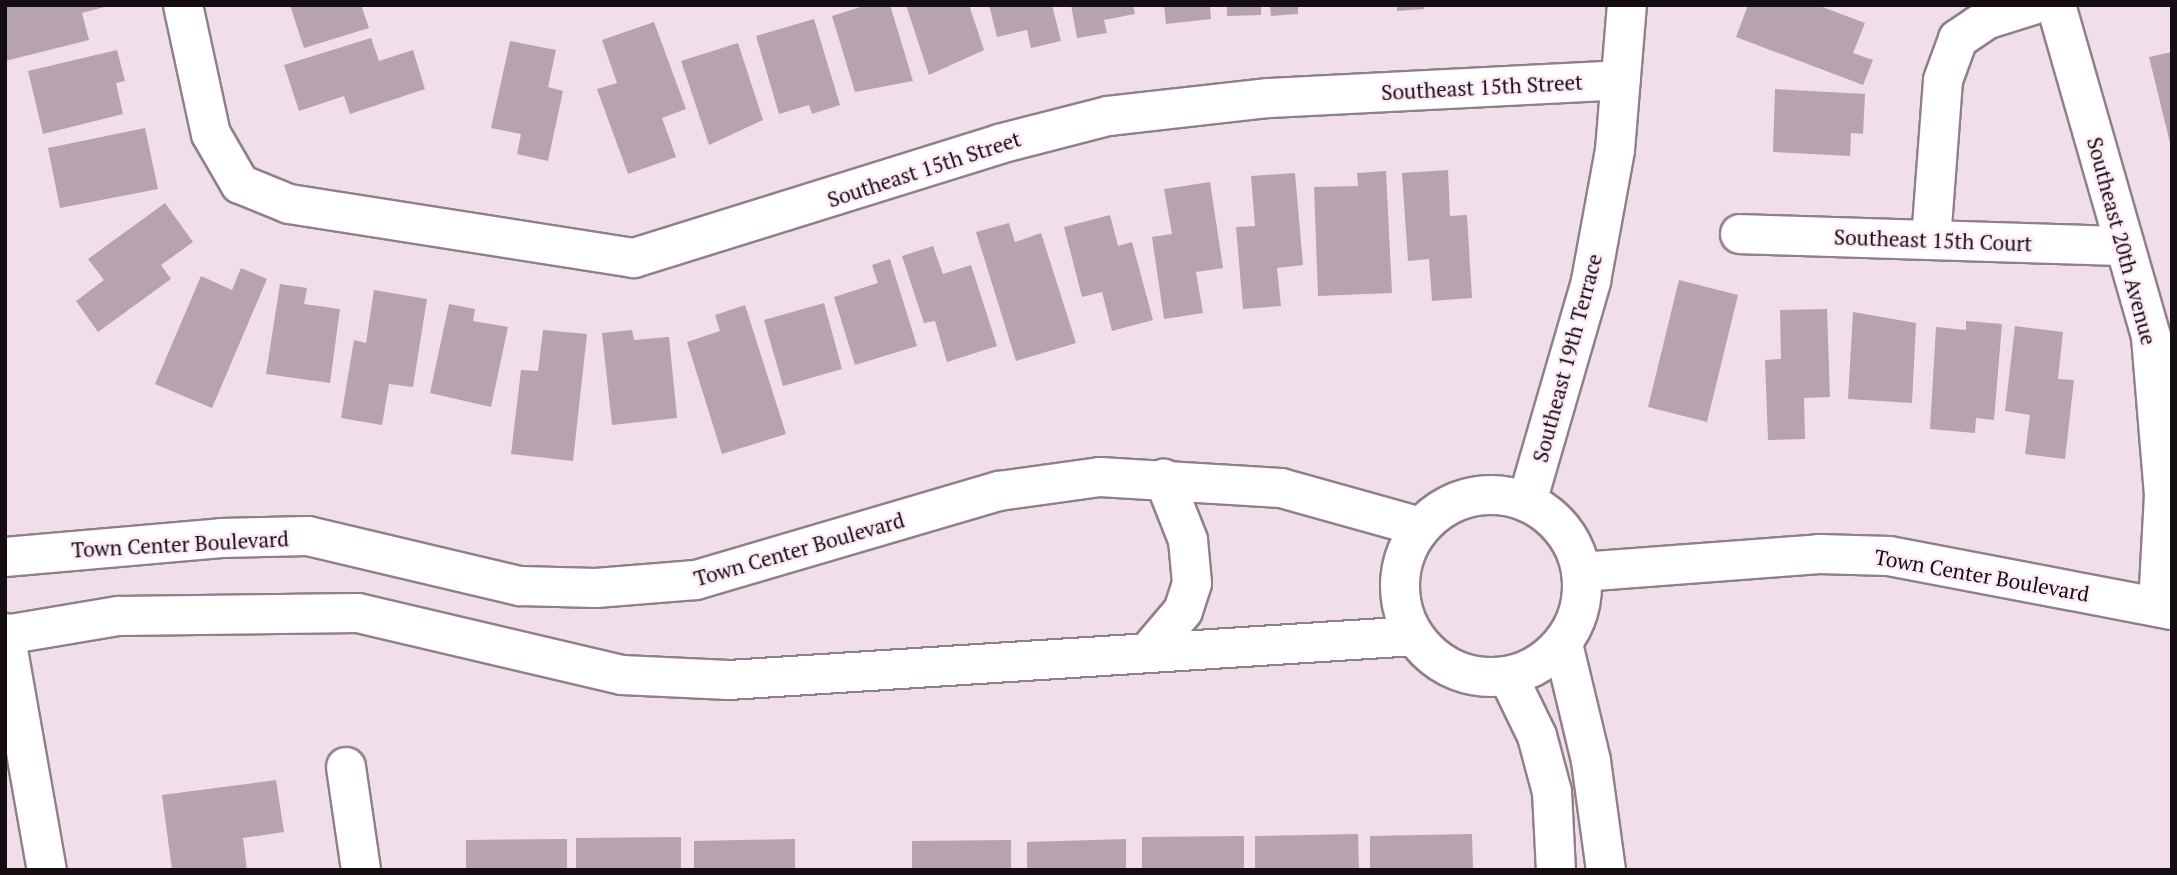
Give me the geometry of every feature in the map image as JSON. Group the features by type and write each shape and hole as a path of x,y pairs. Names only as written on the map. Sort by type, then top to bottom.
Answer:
{"street":[{"name":"Southeast 15th Street","path":"183,5 211,134 240,184 289,204 634,258 999,144 1108,116 1269,98 1621,80"},
{"name":"Southeast 19th Terrace","path":"1527,502 1591,282 1615,150 1627,5"},
{"path":"1931,240 1943,80 1958,38 1988,19 2033,5"},
{"name":"Southeast 20th Avenue","path":"2056,5 2151,337 2164,495 2165,608"},
{"name":"Southeast 15th Court","path":"1741,234 2125,246"},
{"name":"Town Center Boulevard","path":"5,557 221,538 308,536 520,586 596,588 696,580 999,491 1100,477 1281,488 1421,527"},
{"path":"1148,652 1183,611 1192,583 1188,540 1164,479"},
{"path":"1476,496 1527,502 1561,526 1577,553 1581,572 1578,616 1563,644 1538,665 1508,676 1476,676 1447,666 1415,636 1405,619 1399,588 1405,554 1421,527 1446,506 1476,496"},
{"name":"Town Center Boulevard","path":"1581,572 1819,554 1889,556 2165,608"},
{"path":"47,870 5,634 118,616 358,613 622,675 729,680 1415,636"},
{"path":"1563,644 1591,761 1606,870"},
{"path":"1508,676 1537,736 1552,792 1556,870"},
{"path":"346,767 361,870"}],"building":[{"path":"5,5 108,6 82,13 89,40 5,61"},
{"path":"290,5 361,5 369,28 304,48"},
{"path":"867,5 890,5 913,81 855,92 832,16"},
{"path":"906,5 969,5 984,50 929,75"},
{"path":"989,5 1052,5 1061,41 1031,48 1027,30 997,37"},
{"path":"1071,5 1133,5 1135,14 1104,20 1107,33 1077,38"},
{"path":"1164,5 1210,5 1211,19 1166,24"},
{"path":"1227,5 1261,5 1261,15 1227,16"},
{"path":"1270,5 1298,5 1298,14 1271,16"},
{"path":"1397,5 1424,5 1424,9 1397,11"},
{"path":"1748,5 1817,5 1865,23 1853,53 1873,60 1863,85 1736,37"},
{"path":"814,19 840,105 812,114 809,105 779,114 756,36"},
{"path":"654,22 686,109 662,118 676,157 628,174 597,89 617,83 602,40"},
{"path":"371,38 379,61 413,50 425,89 350,114 344,96 299,111 284,65"},
{"path":"510,41 556,50 548,87 563,91 548,161 517,154 521,134 491,128"},
{"path":"738,43 763,120 709,145 681,61"},
{"path":"117,50 125,81 116,83 123,114 43,134 28,71"},
{"path":"2172,52 2172,147 2171,147 2149,57"},
{"path":"1775,89 1865,94 1863,134 1851,133 1850,156 1773,152"},
{"path":"145,128 158,189 60,208 48,148"},
{"path":"1448,170 1450,216 1467,215 1472,298 1432,301 1429,259 1408,261 1402,173"},
{"path":"1386,171 1392,293 1318,296 1314,187 1358,186 1357,173"},
{"path":"1295,173 1303,265 1277,268 1281,306 1243,309 1236,227 1255,226 1251,176"},
{"path":"1210,182 1223,268 1196,272 1203,313 1164,319 1152,237 1172,234 1164,189"},
{"path":"165,203 193,242 161,265 171,279 98,332 76,301 104,280 88,259"},
{"path":"1110,215 1118,246 1132,242 1153,320 1112,331 1102,292 1082,297 1064,227"},
{"path":"1009,223 1015,242 1041,233 1076,343 1016,361 976,232"},
{"path":"933,246 943,274 971,265 997,346 947,362 935,321 924,323 902,256"},
{"path":"890,259 917,346 855,365 834,297 878,283 872,265"},
{"path":"241,268 267,279 212,408 155,384 201,276 232,290"},
{"path":"1679,280 1738,295 1707,422 1648,407"},
{"path":"280,284 307,288 304,304 340,309 330,383 266,374"},
{"path":"374,290 427,299 413,387 389,384 382,425 341,418 354,340 366,343"},
{"path":"824,303 842,369 783,386 764,320"},
{"path":"449,304 475,309 473,321 508,327 491,407 430,393"},
{"path":"745,305 786,434 722,454 687,342 720,331 715,315"},
{"path":"1827,309 1830,397 1804,398 1805,439 1768,440 1765,360 1781,359 1780,310"},
{"path":"1853,312 1916,323 1912,403 1848,399"},
{"path":"1966,321 2002,324 1994,420 1976,418 1975,433 1930,429 1936,327 1966,330"},
{"path":"2015,326 2063,332 2058,379 2074,380 2065,459 2025,454 2030,415 2005,411"},
{"path":"543,330 587,334 573,461 511,454 521,370 538,371"},
{"path":"632,330 634,340 669,337 677,418 612,425 602,333"},
{"path":"276,780 284,832 243,838 247,870 172,870 162,795"},
{"path":"1358,834 1359,870 1255,870 1255,836"},
{"path":"1472,834 1473,870 1370,870 1370,836"},
{"path":"1244,836 1244,870 1142,870 1142,837"},
{"path":"681,837 681,870 576,870 576,838"},
{"path":"567,839 567,870 466,870 466,840"},
{"path":"795,839 795,870 694,870 694,841"},
{"path":"1126,839 1126,870 1027,870 1027,842"},
{"path":"1011,840 1011,870 912,870 912,841"}]}
